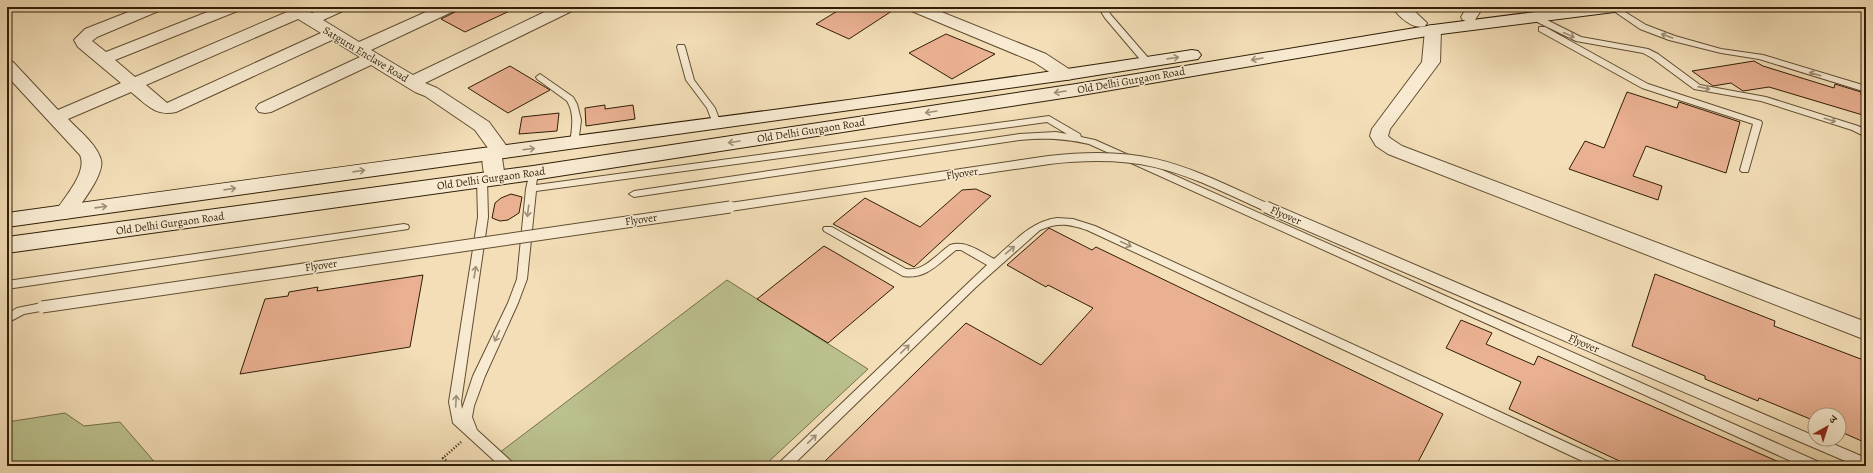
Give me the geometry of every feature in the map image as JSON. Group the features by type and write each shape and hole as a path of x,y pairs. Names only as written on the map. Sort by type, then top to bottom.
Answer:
{"main road":[{"name":"Old Delhi Gurgaon Road","path":"7,220 492,153 717,124 1066,75 1117,75 1147,62 1426,20 1530,14 1613,7"},
{"name":"Old Delhi Gurgaon Road","path":"7,245 489,179 532,181 1472,12 1530,14"}],"street":[{"path":"155,7 84,36 82,40 163,108 170,108 333,34"},
{"path":"100,56 108,57 234,7"},
{"path":"55,118 300,13 339,7"},
{"path":"265,108 450,7"},
{"path":"417,85 568,7"},
{"path":"915,7 1040,58 1066,75"},
{"path":"1400,7 1426,20 1431,62 1381,129 1379,136 1383,142 1395,150 1866,331"},
{"name":"Satguru Enclave Road","path":"300,13 417,85 424,94 480,135 492,153 489,179"},
{"path":"7,66 87,150 91,158 92,164 90,172 65,212"}],"lane":[{"path":"1105,7 1104,10 1108,16 1147,62"},
{"path":"1613,7 1643,27 1672,38 1722,51 1760,57 1866,89"},
{"path":"1530,14 1579,39 1645,50 1697,87 1763,99 1855,128 1866,134"},
{"path":"1530,14 1645,86 1758,123 1745,170"},
{"path":"681,47 690,80 711,108 717,124"},
{"path":"540,77 573,104 577,116 575,143"},
{"path":"472,433 466,417 468,406 479,376 513,303 522,279 532,181 1049,119 1083,140 1191,186 1815,466"},
{"path":"634,194 1019,137 1056,135 1083,140"},
{"name":"Flyover","path":"7,319 21,312 42,307 1049,160 1105,156 1135,158 1170,166 1190,174 1866,464"},
{"path":"489,179 455,402 457,420 508,466"},
{"path":"784,466 994,264 1036,228 1049,222 1073,222 1098,231 1605,466"},
{"path":"7,285 404,227"},
{"path":"828,229 910,275 918,274 924,271 954,247 963,247 994,264"},
{"path":"7,312 21,312"}],"path":[{"path":"453,466 443,458 472,433"}],"green space":[{"path":"727,280 868,369 764,466 515,466 499,453"},
{"path":"65,413 84,426 120,422 158,466 7,466 7,422"}],"building":[{"path":"462,7 518,7 465,32 441,19"},
{"path":"844,7 898,7 849,39 816,24"},
{"path":"946,34 995,54 952,79 909,53"},
{"path":"1754,61 1763,66 1834,88 1835,84 1861,92 1861,95 1866,97 1866,116 1769,87 1743,91 1731,83 1713,86 1692,71"},
{"path":"510,66 550,90 508,113 468,88"},
{"path":"1627,92 1677,108 1679,102 1740,122 1726,173 1646,146 1633,176 1662,186 1658,200 1569,169 1585,141 1604,148"},
{"path":"605,105 605,109 633,105 635,119 586,126 585,108"},
{"path":"559,113 557,131 519,134 522,117"},
{"path":"976,189 991,196 914,267 833,224 865,198 920,227 962,190"},
{"path":"511,194 522,197 519,213 508,220 500,221 492,218 495,203 501,198"},
{"path":"1049,228 1092,250 1096,247 1443,414 1416,466 820,466 966,323 1041,365 1093,308 1048,285 1046,287 1007,265"},
{"path":"824,246 894,287 828,343 757,299"},
{"path":"1655,274 1775,321 1774,326 1866,361 1866,443 1847,435 1847,407 1807,407 1807,418 1759,398 1758,401 1705,379 1705,376 1632,346"},
{"path":"423,275 410,347 240,374 265,299 288,296 289,292 318,287 317,291"},
{"path":"1461,320 1492,333 1486,344 1534,365 1538,356 1788,466 1630,466 1509,409 1521,382 1446,348"}]}
